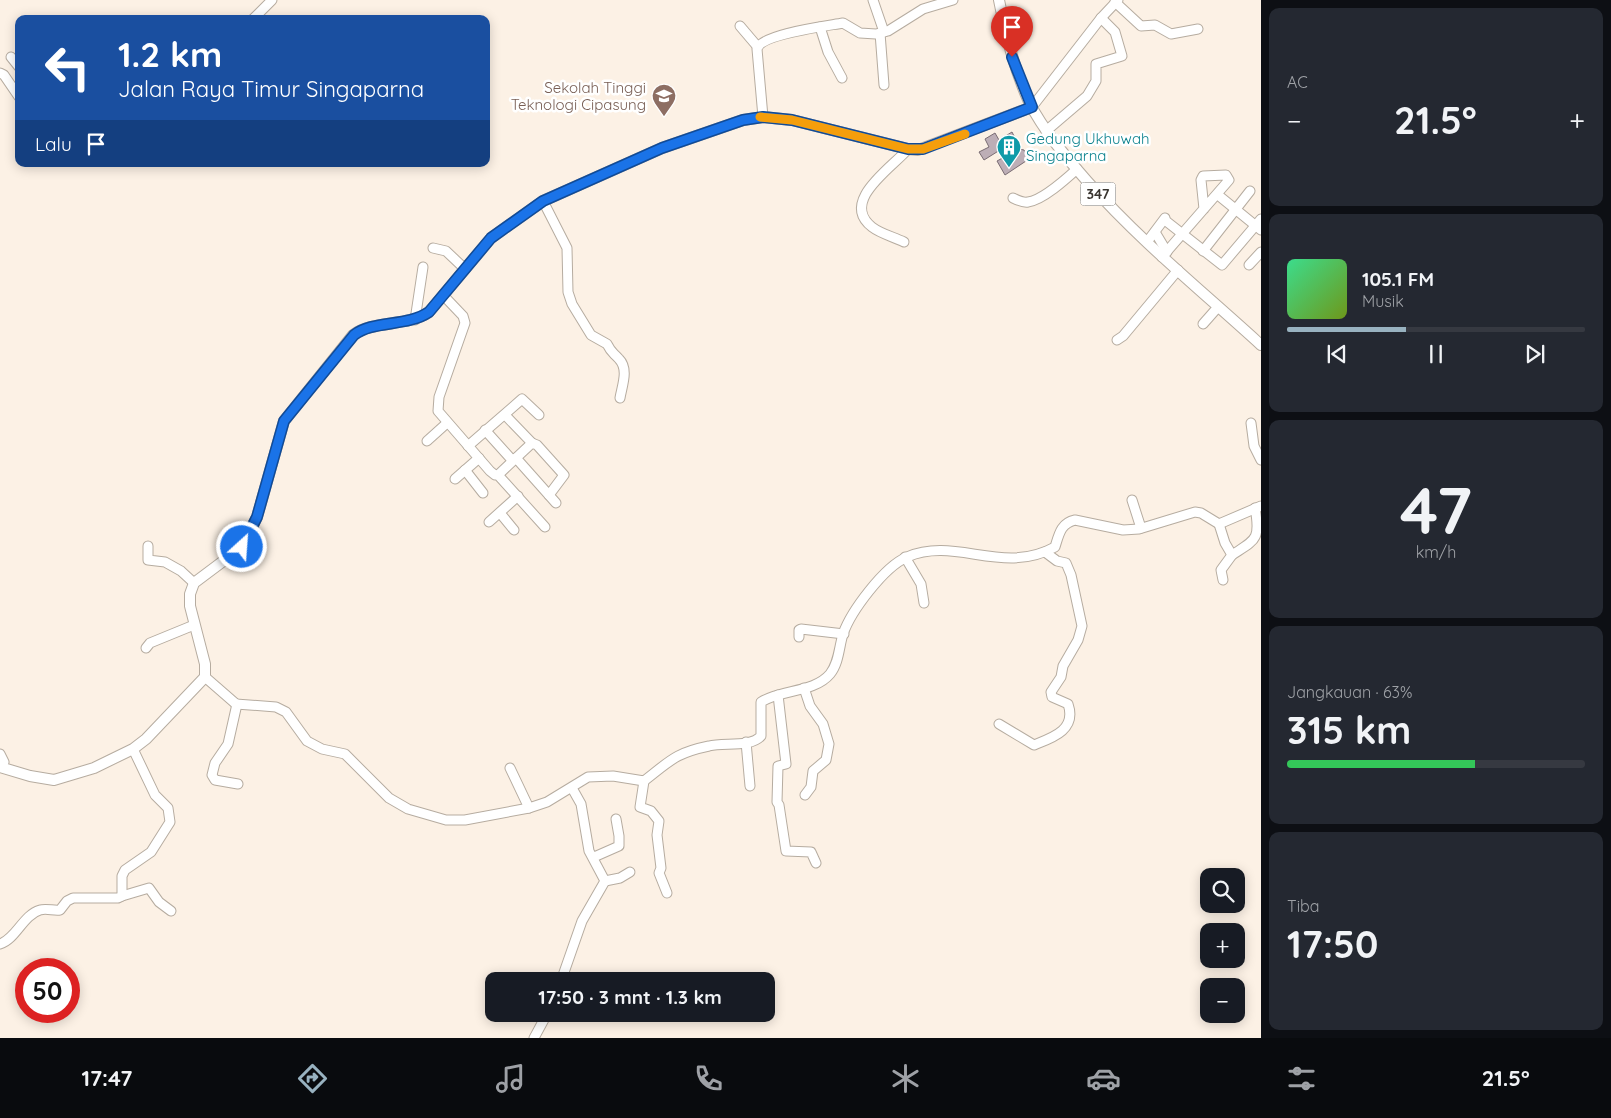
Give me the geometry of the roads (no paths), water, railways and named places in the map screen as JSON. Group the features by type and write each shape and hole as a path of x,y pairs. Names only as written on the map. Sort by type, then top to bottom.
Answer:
{"main road":[{"name":"347","path":"999,0 1016,70 1032,107 1046,131 1077,169 1146,242 1165,255 1178,270 1261,344"},
{"path":"0,768 54,780 94,768 133,749 146,739 205,676 205,664 194,625 190,600 194,583 242,547 257,517 284,421 354,335 362,330 415,320 429,312 496,233 543,201 662,148 743,120 763,117 792,120 908,149 923,149 1032,107"}],"street":[{"path":"257,15 272,0"},
{"path":"873,0 882,33 884,85"},
{"path":"757,46 774,37 843,23 860,34 882,33 923,9 952,0"},
{"path":"1032,107 1101,18 1117,1 1141,26 1155,25 1171,34 1198,29"},
{"path":"1046,131 1087,96 1096,81 1096,64 1122,56 1115,32 1101,18"},
{"path":"740,26 757,46 763,117"},
{"path":"820,27 828,52 842,78"},
{"path":"11,57 15,62"},
{"path":"0,74 4,76 15,91"},
{"path":"904,242 873,228 866,219 862,206 866,191 908,149"},
{"path":"1013,198 1023,202 1032,201 1057,186 1077,169"},
{"path":"1155,232 1165,255 1218,195 1229,180 1229,177 1224,174 1203,176 1201,180 1204,209"},
{"path":"1203,251 1250,191"},
{"path":"1146,242 1165,219 1203,251 1222,264 1259,225 1218,195"},
{"path":"543,201 567,248 568,292 572,304 591,335 607,344 611,354 620,360 623,366 624,372 620,398"},
{"path":"432,248 446,251 465,269"},
{"path":"1250,265 1261,252"},
{"path":"415,320 422,267"},
{"path":"1117,340 1123,336 1178,270"},
{"path":"443,295 463,316 465,323 437,405 438,411 479,458 495,475 498,475 545,527"},
{"path":"1203,324 1218,307"},
{"path":"468,446 522,399 539,415"},
{"path":"505,415 564,474 549,494"},
{"path":"427,441 447,423"},
{"path":"1250,423 1254,446 1261,460"},
{"path":"485,430 556,502"},
{"path":"498,475 532,443"},
{"path":"455,479 479,458"},
{"path":"465,470 484,493"},
{"path":"489,522 518,496"},
{"path":"1132,500 1141,528"},
{"path":"1219,524 1258,507 1260,523 1258,535 1250,546 1232,555 1221,570 1223,580"},
{"path":"205,676 237,704 276,707 286,712 307,741 315,747 345,754 389,798 408,809 446,820 466,820 529,808 547,802 588,777 601,776 644,780 681,753 709,746 755,741 761,736 761,702 804,688 825,679 832,672 844,634 858,606 877,582 905,557 928,550 948,550 1013,559 1045,552 1055,546 1060,530 1070,521 1082,521 1124,530 1141,528 1195,512 1201,513 1219,524 1225,543 1232,555"},
{"path":"500,513 514,530"},
{"path":"148,546 148,560 165,562 181,571 194,583"},
{"path":"999,724 1034,745 1055,738 1063,732 1068,718 1068,704 1052,697 1051,692 1062,677 1063,666 1078,640 1082,626 1071,575 1066,564 1057,561 1045,552"},
{"path":"905,557 921,584 924,603"},
{"path":"146,648 150,643 194,625"},
{"path":"799,637 799,630 801,629 844,634"},
{"path":"804,688 810,706 822,724 828,744 826,760 813,771 811,787 805,795"},
{"path":"778,696 786,764 778,766 777,802 786,851 811,852 816,863"},
{"path":"237,704 228,744 215,762 212,777 214,780 238,784"},
{"path":"746,742 750,786"},
{"path":"124,897 122,876 125,870 164,841 170,822 168,808 155,795 133,749"},
{"path":"0,754 4,762 0,768"},
{"path":"510,768 529,808"},
{"path":"644,780 640,807 651,811 659,821 657,835 661,868 659,873 667,893"},
{"path":"572,788 581,804 589,851 594,857 605,881"},
{"path":"594,857 619,846 616,819"},
{"path":"564,972 582,920 605,881 620,878 630,872"},
{"path":"0,944 8,941 16,928 38,911 60,910 67,901 73,898 124,897 148,888 159,902 171,911"},
{"path":"534,1038 543,1022"}],"place":[{"name":"Sekolah Tinggi Teknologi Cipasung","path":"664,117"},
{"name":"Gedung Ukhuwah Singaparna","path":"1009,168"}]}
